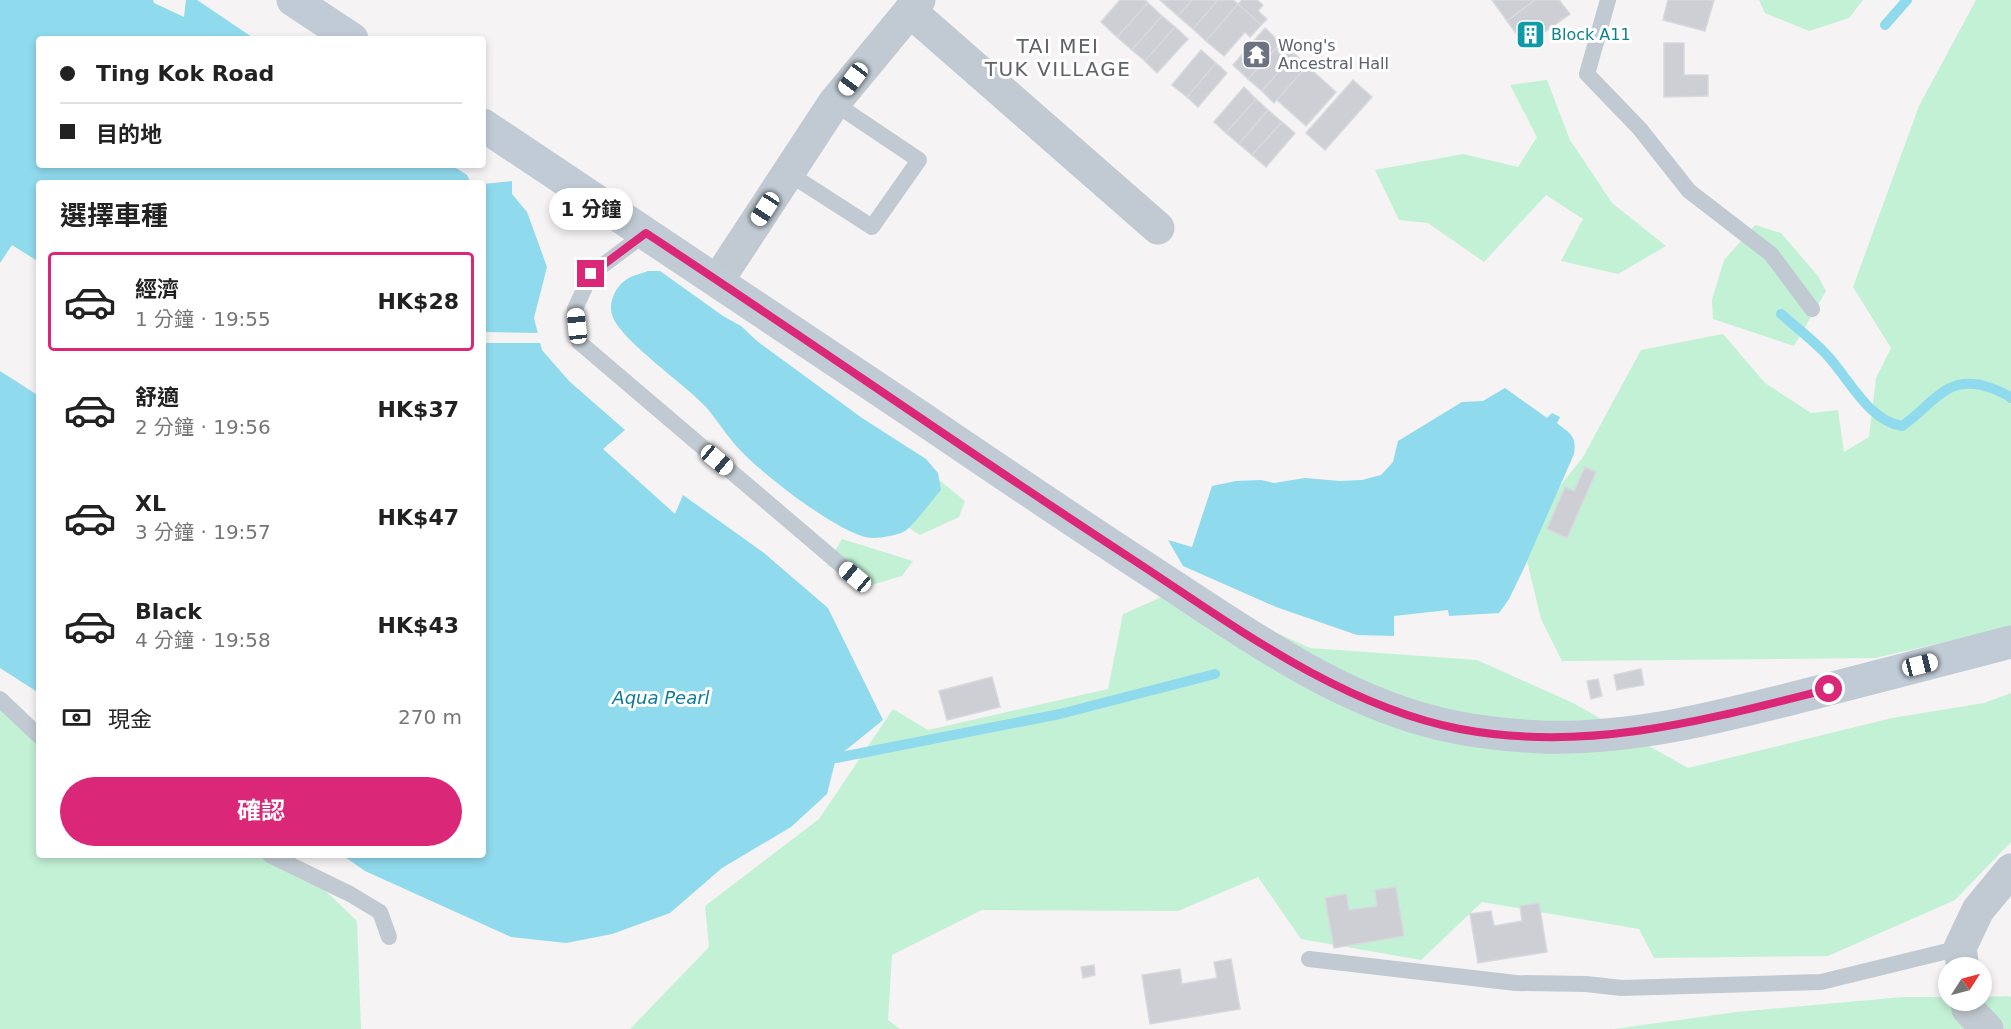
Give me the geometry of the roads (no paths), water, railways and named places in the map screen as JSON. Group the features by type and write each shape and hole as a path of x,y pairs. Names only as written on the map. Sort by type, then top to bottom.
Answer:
{"street":[{"path":"293,0 347,36"},
{"path":"718,280 834,103 914,6 1158,228"},
{"path":"486,127 718,280 1085,529 1255,639 1345,689 1427,721 1461,729 1540,736 1618,734 1663,729 1715,718 2011,642"},
{"path":"1962,957 1978,910 2011,870"},
{"path":"1970,1011 1987,1029"}],"lane":[{"path":"1608,0 1587,74 1640,129 1689,191 1771,254 1812,309"},
{"path":"788,173 872,227 919,160 834,103"},
{"path":"646,233 591,274 575,309 579,342 855,577"},
{"path":"0,699 36,733"},
{"path":"276,858 350,894 380,912 389,937"},
{"path":"1310,959 1516,983 1586,984 1622,988 1821,982 1938,962"}],"water":[{"path":"0,0 153,0 154,3 184,17 186,0 197,0 251,36 36,36 36,168 456,168 467,175 470,180 36,180 36,691 0,668"},
{"name":"Aqua Pearl","path":"512,181 512,194 527,212 547,267 534,318 542,350 569,381 625,430 603,449 675,514 683,495 764,553 828,608 883,720 836,758 827,794 791,827 722,868 670,913 612,934 566,943 511,937 365,871 346,858 486,858 486,184"},
{"path":"648,271 660,271 723,316 741,326 757,341 862,418 926,459 938,473 941,490 914,523 905,531 885,537 874,538 860,535 843,528 803,503 750,459 706,407 640,349 617,325 611,310 616,290 632,276"},
{"path":"1505,388 1547,418 1552,413 1560,417 1557,423 1572,436 1575,448 1524,568 1509,599 1499,613 1449,616 1448,610 1394,616 1394,636 1357,635 1276,607 1183,566 1168,540 1192,547 1212,486 1236,481 1261,480 1274,483 1305,478 1362,480 1381,475 1393,462 1398,441 1462,402 1483,401"}],"waterway":[{"path":"1885,25 1907,0"},
{"path":"1781,314 1823,351 1868,406 1890,422 1902,426 1938,395 1957,385 1981,385 2011,398"},
{"path":"836,758 1060,714 1215,674"}],"place":[{"name":"Block A11","path":"1530,34"},
{"name":"Wong's Ancestral Hall","path":"1257,54"}],"district":[{"name":"TAI MEI TUK VILLAGE","path":"1058,58"}]}
